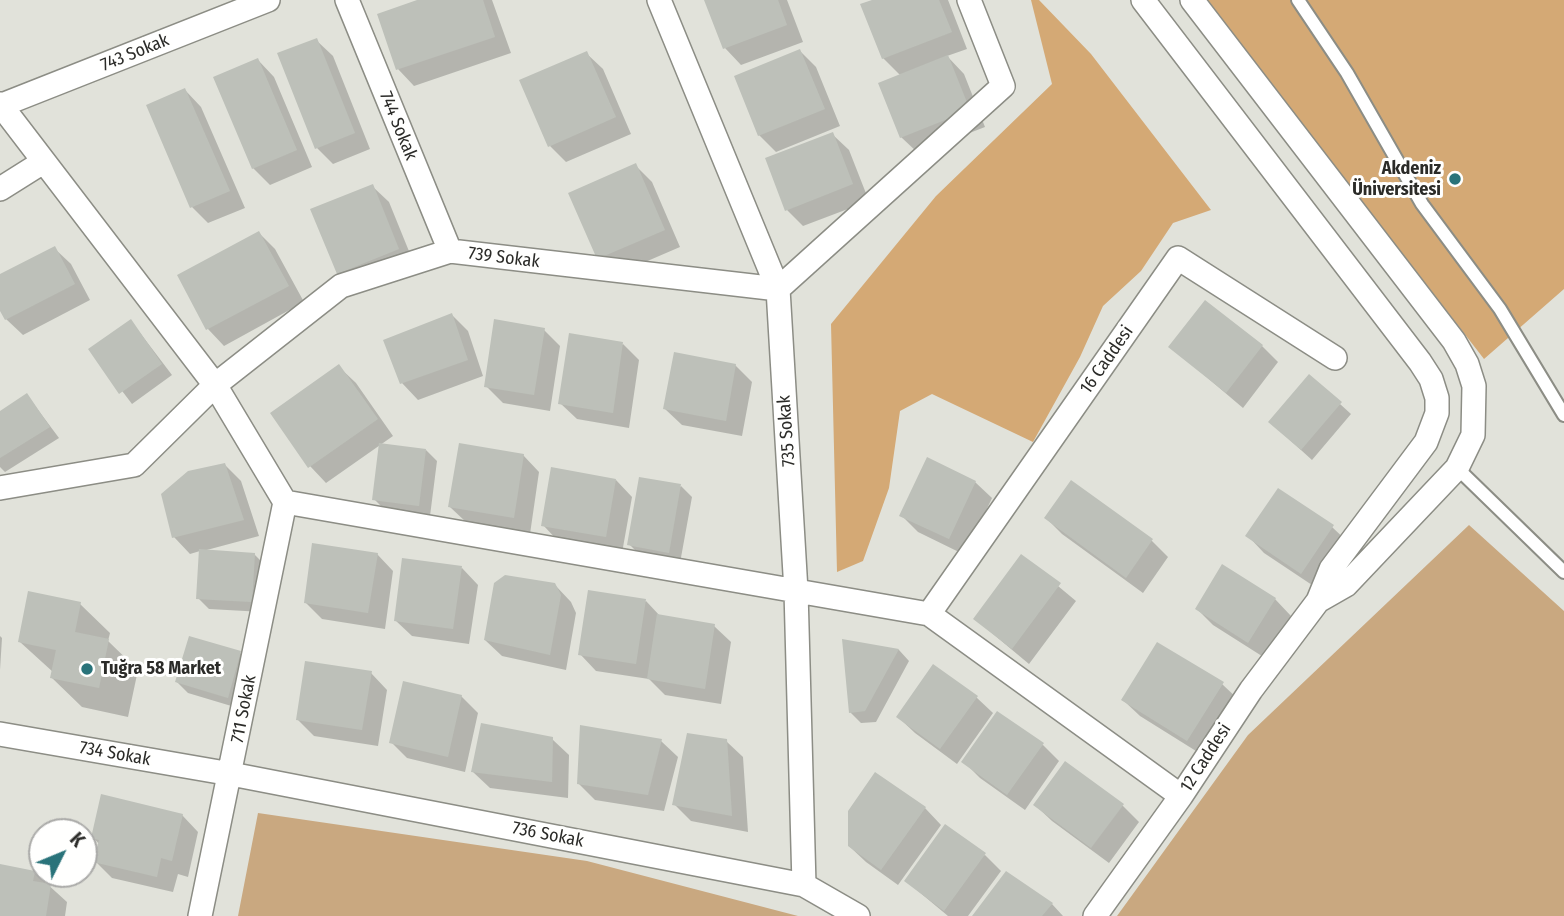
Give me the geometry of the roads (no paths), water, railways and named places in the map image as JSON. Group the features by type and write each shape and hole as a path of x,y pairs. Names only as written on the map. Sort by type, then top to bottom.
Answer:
{"street":[{"name":"743 Sokak","path":"1,105 268,0"},
{"name":"744 Sokak","path":"347,0 450,251"},
{"name":"735 Sokak","path":"659,0 778,289 796,591 804,885"},
{"path":"778,289 1003,86 970,0"},
{"path":"1143,0 1420,362 1431,379 1437,398 1437,413 1426,442 1331,569 1318,601"},
{"path":"1192,0 1454,341 1467,364 1476,408 1473,435 1457,468 1346,585 1318,601"},
{"path":"1,105 215,385 285,502 929,614 1181,796"},
{"path":"0,189 43,162"},
{"name":"739 Sokak","path":"0,488 134,465 215,385 341,286 450,251 778,289"},
{"name":"16 Caddesi","path":"929,614 1178,258 1335,358"},
{"name":"711 Sokak","path":"200,916 285,502"},
{"name":"12 Caddesi","path":"1095,916 1181,796 1251,690 1318,601"},
{"name":"734 Sokak","path":"0,734 231,774"},
{"name":"736 Sokak","path":"231,774 804,885 858,916"}],"lane":[{"path":"1298,0 1341,63 1422,204 1500,309 1564,415"},
{"path":"1457,468 1564,572"}],"place":[{"name":"Akdeniz Üniversitesi","path":"1455,179"},
{"name":"Tuğra 58 Market","path":"87,669"}]}
